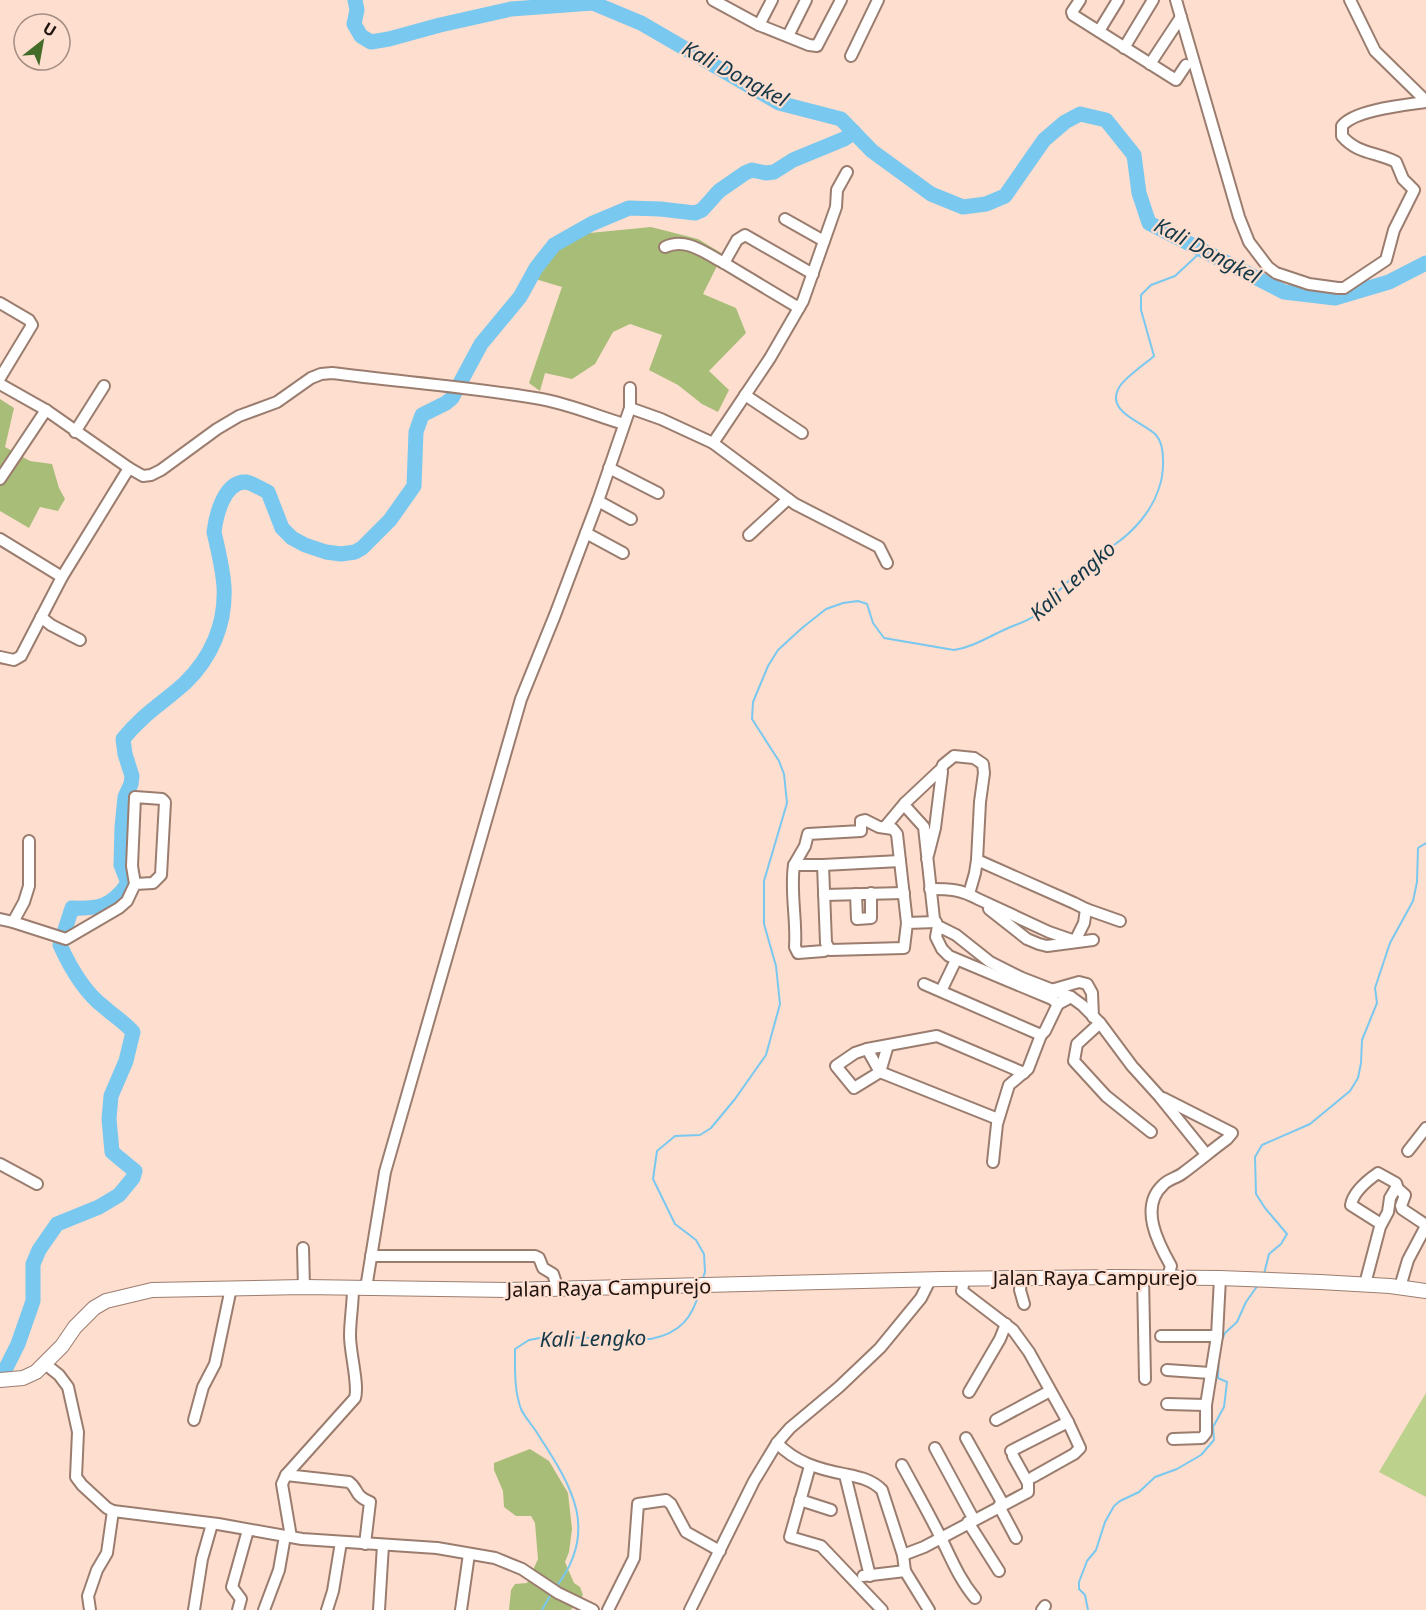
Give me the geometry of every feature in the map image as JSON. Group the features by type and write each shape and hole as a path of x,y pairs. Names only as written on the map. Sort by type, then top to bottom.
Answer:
{"main road":[{"name":"Jalan Raya Campurejo","path":"4,1381 23,1378 36,1372 62,1346 75,1327 94,1308 106,1300 152,1290 304,1287 507,1290 964,1279 1168,1277 1365,1284 1426,1291"}],"street":[{"path":"713,0 735,5 759,26 809,45 819,45 841,0"},
{"path":"759,26 772,0"},
{"path":"788,36 806,0"},
{"path":"851,56 878,0"},
{"path":"1080,0 1072,14 1176,80 1186,64"},
{"path":"1099,31 1118,0"},
{"path":"1124,48 1153,0"},
{"path":"1176,0 1239,217 1250,242 1263,263 1276,273 1309,284 1338,288 1349,286 1385,261 1399,217 1413,190 1403,179 1396,162 1368,153 1351,144 1342,136 1342,126 1347,120 1366,114 1426,102"},
{"path":"1350,0 1375,51 1426,102"},
{"path":"1150,64 1180,17"},
{"path":"713,443 799,308 836,207 837,190 847,172"},
{"path":"785,219 824,241"},
{"path":"723,263 737,240 745,234 813,274"},
{"path":"664,247 680,243 690,245 799,308"},
{"path":"0,303 29,320 33,325 0,378"},
{"path":"0,384 46,410 75,432 143,476 161,470 217,429 239,416 277,402 321,374 332,373 470,388 543,399 624,424"},
{"path":"75,432 104,386"},
{"path":"264,1610 279,1570 288,1536 282,1484 286,1475 355,1398 357,1389 351,1358 350,1334 360,1288 371,1256 385,1172 521,699 598,501 630,408 630,388"},
{"path":"745,395 802,433"},
{"path":"630,408 661,419 713,443 800,507 879,547 887,563"},
{"path":"0,479 46,410"},
{"path":"0,657 10,660 19,659 62,577 129,468"},
{"path":"609,468 658,493"},
{"path":"749,535 788,499"},
{"path":"598,501 631,519"},
{"path":"586,533 623,554"},
{"path":"0,539 62,577"},
{"path":"41,617 51,625 80,640"},
{"path":"882,827 954,756 974,758 982,764 984,772 977,860 969,894"},
{"path":"927,859 936,816 942,772 940,772"},
{"path":"0,919 61,937 119,908 126,901 135,884 132,866 135,797 162,799 165,802 161,875 153,883 135,884"},
{"path":"904,803 924,827 930,889 937,924 936,938 942,950 956,960 1019,982 1051,990 1082,1005 1206,1154"},
{"path":"924,827 936,816"},
{"path":"882,827 893,829 897,834 907,923 904,948 830,950 827,948 824,951 798,953 795,947 792,885 794,865 805,846 808,834 861,831 882,827"},
{"path":"13,922 24,903 29,886 29,841"},
{"path":"977,860 1086,909 1120,921"},
{"path":"794,865 900,861"},
{"path":"823,865 827,948"},
{"path":"930,889 963,890 1049,932 1075,941"},
{"path":"856,894 857,920 871,918 872,893"},
{"path":"824,895 904,893"},
{"path":"981,900 1027,939 1047,946 1093,940"},
{"path":"1075,941 1084,923 1086,909"},
{"path":"907,923 937,924 956,934 1019,982 1058,1004"},
{"path":"940,991 956,960"},
{"path":"1051,990 1079,982 1087,984 1092,993 1096,1020 1077,1044 1074,1061 1106,1096 1151,1132"},
{"path":"924,984 1041,1035"},
{"path":"993,1162 998,1119 1009,1085 1028,1069 1041,1035 1058,1004 1071,998"},
{"path":"888,1045 880,1072 854,1088 836,1066 855,1053 867,1049 888,1045 936,1036 1024,1073"},
{"path":"867,1049 880,1072 998,1119"},
{"path":"1160,1097 1231,1131 1232,1135 1181,1175 1163,1184 1155,1197 1151,1210 1153,1226 1160,1246 1171,1266 1168,1277"},
{"path":"1408,1151 1426,1128"},
{"path":"0,1164 37,1185"},
{"path":"1381,1224 1351,1206 1360,1188 1376,1173 1396,1183 1397,1188 1405,1195 1402,1209 1426,1226 1408,1260 1400,1287"},
{"path":"1365,1284 1381,1224 1389,1210 1390,1198 1397,1188"},
{"path":"303,1248 304,1287"},
{"path":"371,1256 535,1256 539,1258 543,1268 553,1274 558,1288"},
{"path":"1143,1277 1145,1379"},
{"path":"1173,1439 1204,1437 1206,1433 1206,1405 1217,1336 1220,1278"},
{"path":"964,1279 962,1291 1006,1324 1029,1352 1080,1448 1074,1454 1033,1477"},
{"path":"1021,1279 1020,1290 1024,1304"},
{"path":"690,1610 753,1481 777,1443 790,1428 839,1387 880,1348 921,1298 930,1280"},
{"path":"194,1420 203,1387 215,1364 231,1288"},
{"path":"969,1392 1000,1339 1006,1324"},
{"path":"1161,1336 1217,1336"},
{"path":"44,1363 69,1387 78,1432 76,1478 113,1511 288,1536 362,1544 436,1548 495,1558 522,1569 593,1610"},
{"path":"1167,1370 1210,1373"},
{"path":"996,1420 1050,1391"},
{"path":"1167,1404 1206,1405"},
{"path":"903,1555 924,1547 1028,1492 1029,1488 1012,1454 1068,1422"},
{"path":"966,1438 1016,1538"},
{"path":"777,1443 787,1454 810,1466 857,1476 874,1483 882,1490 903,1555 905,1571 929,1610"},
{"path":"935,1448 999,1571"},
{"path":"902,1465 941,1537 949,1558 964,1585 975,1598"},
{"path":"810,1466 790,1537 821,1546 880,1609"},
{"path":"286,1475 349,1482 359,1497 370,1502 362,1544"},
{"path":"845,1475 870,1576"},
{"path":"608,1610 634,1558 638,1504 666,1500 671,1504 686,1532 720,1551"},
{"path":"800,1500 831,1509"},
{"path":"90,1610 88,1596 97,1570 107,1553 113,1511"},
{"path":"194,1610 202,1559 212,1524"},
{"path":"238,1610 240,1597 232,1587 248,1530"},
{"path":"327,1610 333,1591 341,1542"},
{"path":"380,1610 383,1545"},
{"path":"461,1610 470,1554"},
{"path":"850,1577 905,1571"}],"green space":[{"path":"651,227 698,239 723,254 703,294 736,308 746,333 709,371 729,390 718,412 702,404 678,385 649,370 662,335 630,324 613,332 595,364 572,379 545,373 540,391 529,383 562,287 525,276 559,236"},
{"path":"0,399 14,408 5,447 30,461 52,464 65,499 58,511 40,507 29,528 0,511"},
{"path":"1426,1393 1426,1497 1379,1472"},
{"path":"530,1449 549,1461 568,1493 572,1529 569,1552 565,1562 574,1583 580,1587 583,1595 571,1610 509,1610 511,1590 515,1584 527,1583 538,1559 535,1523 531,1516 516,1516 504,1507 503,1491 494,1470 494,1463"}],"waterway":[{"name":"Kali Dongkel","path":"355,0 357,10 354,24 361,36 371,42 511,9 593,3 641,23 779,103 841,119 872,151 931,194 963,207 986,204 1005,196 1044,140 1065,122 1080,114 1106,120 1134,155 1139,193 1149,223 1284,292 1335,298 1389,282 1426,263"},
{"path":"0,1380 18,1344 33,1301 33,1264 39,1250 57,1224 99,1207 119,1195 133,1178 135,1171 112,1152 109,1119 111,1096 126,1061 133,1032 84,987 60,945 72,908 104,905 116,897 128,883 121,865 122,827 125,797 132,776 123,739 138,723 185,683 202,663 215,640 222,614 224,587 214,532 219,509 227,493 238,483 246,482 268,492 282,528 292,538 305,545 341,554 355,552 362,548 390,520 414,486 416,432 422,415 452,398 481,344 520,297 536,268 554,245 591,224 629,208 695,213 702,210 719,191 745,173 752,170 774,172 793,160 844,139 854,132"},
{"name":"Kali Lengko","path":"702,1281 705,1272 704,1254 696,1240 675,1224 653,1179 657,1151 675,1136 700,1135 711,1128 735,1099 766,1055 780,1004 776,966 764,924 764,881 787,803 784,774 779,761 752,719 753,702 768,666 778,650 826,609 858,601 867,604 873,623 884,638 954,650 968,647 1036,615 1094,557 1112,547 1128,534 1152,505 1159,488 1163,468 1163,453 1156,435 1127,415 1117,403 1116,395 1120,386 1154,356 1141,310 1141,295 1151,285 1175,276 1203,250"},
{"path":"1264,1274 1269,1254 1281,1244 1287,1234 1256,1194 1255,1157 1262,1145 1310,1124 1350,1091 1358,1078 1362,1040 1377,1003 1375,988 1390,943 1413,901 1417,882 1418,848 1426,843"},
{"path":"1221,1342 1225,1333 1237,1322 1246,1302 1258,1285"},
{"name":"Kali Lengko","path":"556,1587 569,1567 576,1547 578,1528 576,1510 571,1492 562,1474 521,1409 516,1387 515,1349 529,1340 546,1337 651,1339 661,1336 670,1333 684,1323 700,1289"},
{"path":"1088,1610 1085,1595 1079,1589 1079,1582 1087,1561 1096,1550 1105,1522 1114,1506 1139,1492 1155,1477 1177,1469 1201,1455 1214,1440 1213,1427 1224,1407 1227,1382 1218,1378 1219,1353"},
{"name":"Kali Lengko","path":"542,1610 551,1594"}]}
